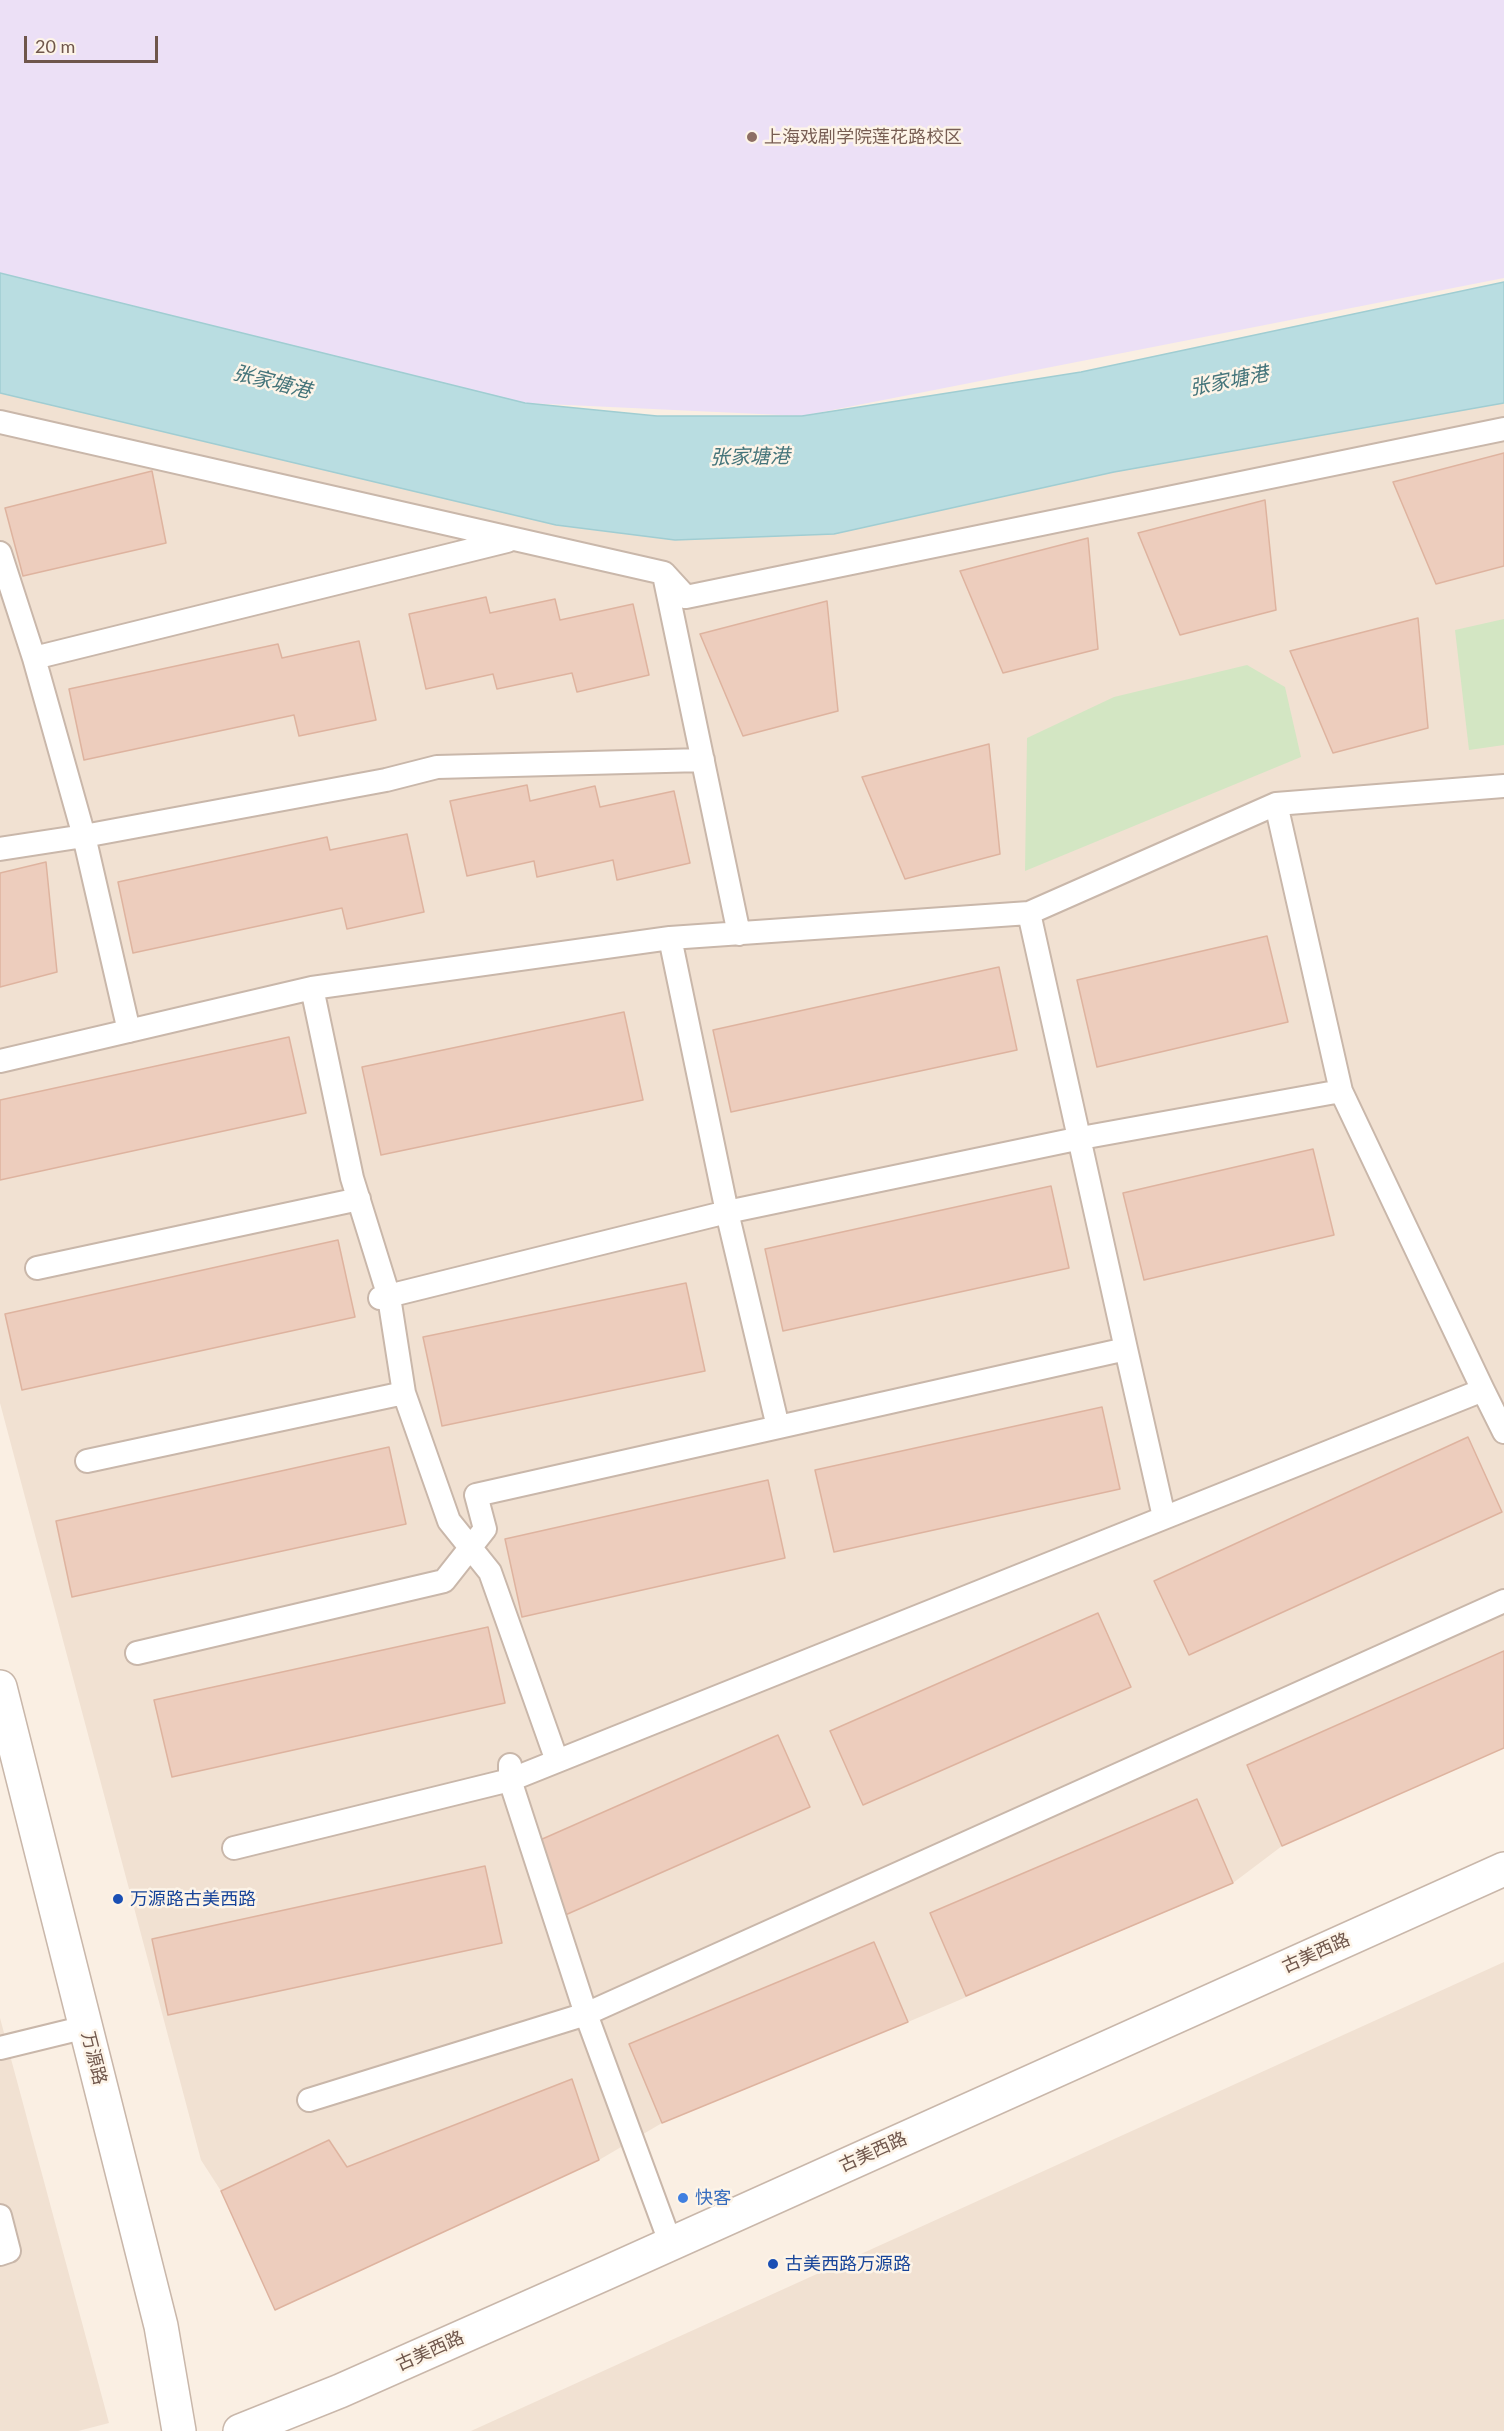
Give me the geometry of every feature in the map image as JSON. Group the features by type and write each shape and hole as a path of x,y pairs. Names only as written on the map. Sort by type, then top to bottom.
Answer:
{"street":[{"name":"万源路","path":"0,1687 161,2326 179,2431"},
{"name":"古美西路","path":"240,2431 339,2391 1504,1869"}],"lane":[{"path":"0,422 664,573 686,597 1504,429"},
{"path":"34,658 512,539"},
{"path":"0,553 4,583 34,658 84,836 129,1031"},
{"path":"664,573 739,934"},
{"path":"0,849 84,836 386,780 437,767 703,760"},
{"path":"0,1061 312,988 670,938 1029,913 1276,804 1504,786"},
{"path":"1276,804 1341,1091 1504,1432"},
{"path":"1029,913 1164,1517"},
{"path":"670,938 727,1212 778,1427"},
{"path":"312,988 352,1178 385,1297 404,1393 449,1521 490,1572 557,1761"},
{"path":"385,1297 727,1212 1081,1138 1341,1091"},
{"path":"37,1268 359,1199"},
{"path":"137,1653 444,1581 484,1529 476,1495 1126,1349"},
{"path":"234,1848 557,1761 1483,1390"},
{"path":"87,1461 404,1393"},
{"path":"309,2100 586,2014 1504,1601"},
{"path":"510,1772 586,2014 670,2242"},
{"path":"0,2048 86,2026"},
{"path":"0,2216 9,2251 0,2254"}],"shaded area":[{"name":"上海戏剧学院莲花路校区","path":"0,0 1504,0 1504,278 802,416 525,403 0,273"},
{"path":"0,393 556,525 834,534 1114,472 1504,403 1504,1748 1282,1846 1233,1883 908,2022 662,2123 599,2160 275,2310 221,2191 201,2160 0,1403"},
{"path":"1504,1962 1504,2431 471,2431"},
{"path":"0,2018 109,2423 78,2431 0,2431"}],"green space":[{"path":"1504,619 1504,745 1469,750 1455,630"},
{"path":"1247,665 1285,687 1301,757 1025,871 1027,738 1114,697"}],"water":[{"name":"张家塘港","path":"0,273 525,403 657,416 802,416 1081,372 1504,282 1504,403 1114,472 834,534 675,540 556,525 0,393"}],"building":[{"path":"1504,453 1504,566 1436,584 1393,482"},
{"path":"152,471 166,543 23,576 5,508"},
{"path":"1265,500 1276,610 1180,635 1138,533"},
{"path":"1088,538 1098,649 1003,673 960,571"},
{"path":"486,597 490,613 555,599 560,620 633,604 649,675 577,692 572,673 497,689 493,674 426,689 409,614"},
{"path":"827,601 838,711 743,736 700,634"},
{"path":"1418,618 1428,728 1333,753 1290,651"},
{"path":"359,641 376,720 299,736 294,715 84,760 69,689 278,644 282,658"},
{"path":"989,744 1000,854 905,879 862,777"},
{"path":"527,785 530,801 595,786 600,807 674,791 690,863 617,880 613,860 537,877 534,861 467,876 450,801"},
{"path":"407,834 424,912 347,929 342,908 133,953 118,882 327,837 330,850"},
{"path":"46,862 57,972 0,987 0,873"},
{"path":"1267,936 1288,1022 1097,1067 1077,980"},
{"path":"999,967 1017,1050 731,1112 713,1030"},
{"path":"624,1012 643,1100 381,1155 362,1067"},
{"path":"289,1037 306,1113 0,1180 0,1100"},
{"path":"1313,1149 1334,1235 1144,1280 1123,1193"},
{"path":"1051,1186 1069,1268 783,1331 765,1249"},
{"path":"338,1240 355,1317 22,1390 5,1314"},
{"path":"686,1283 705,1371 442,1426 423,1337"},
{"path":"1102,1407 1120,1489 834,1552 815,1470"},
{"path":"1468,1437 1502,1512 1189,1655 1154,1581"},
{"path":"389,1447 406,1524 72,1597 56,1521"},
{"path":"768,1480 785,1558 522,1617 505,1539"},
{"path":"1098,1613 1131,1687 863,1805 830,1731"},
{"path":"488,1627 505,1703 172,1777 154,1700"},
{"path":"1504,1651 1504,1748 1282,1846 1247,1765"},
{"path":"778,1735 810,1807 563,1916 531,1844"},
{"path":"1197,1799 1233,1883 966,1996 930,1913"},
{"path":"485,1866 502,1943 168,2015 152,1939"},
{"path":"874,1942 908,2022 662,2123 629,2044"},
{"path":"572,2079 599,2160 275,2310 221,2191 329,2140 347,2167"}],"place":[{"name":"上海戏剧学院莲花路校区","path":"752,137"},
{"name":"万源路古美西路","path":"118,1899"},
{"name":"快客","path":"683,2198"},
{"name":"古美西路万源路","path":"773,2264"}]}
